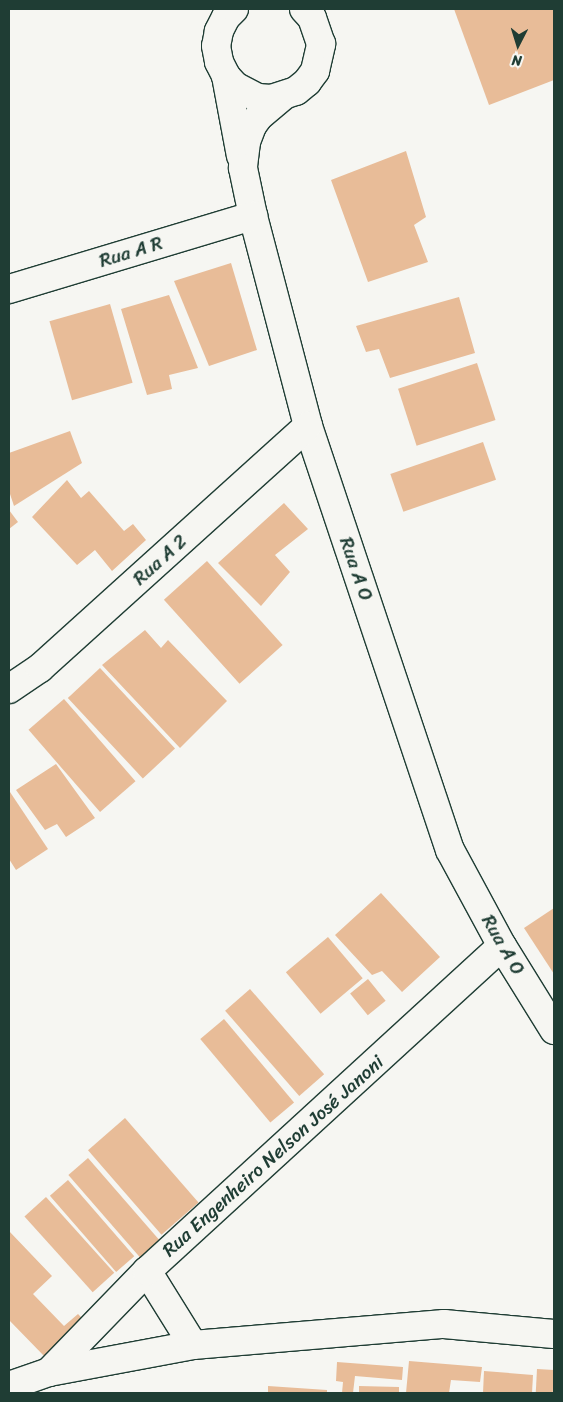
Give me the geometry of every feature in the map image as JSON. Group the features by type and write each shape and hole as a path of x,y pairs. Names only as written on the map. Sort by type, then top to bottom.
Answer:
{"street":[{"path":"234,9 226,17 219,31 216,46 219,62 226,76 235,86 258,98 284,96"},
{"name":"Rua A O","path":"304,9 318,31 321,44 319,58 315,71 307,82 284,96 260,116 252,126 246,142 243,168 253,216 308,426 450,850 502,946 554,1030"},
{"path":"226,76 243,168"},
{"name":"Rua A R","path":"9,288 253,216"},
{"name":"Rua A 2","path":"9,689 40,668 308,426"},
{"name":"Rua Engenheiro Nelson José Janoni","path":"49,1372 147,1272 502,946"},
{"path":"147,1272 193,1345"},
{"name":"Rua Engenheiro Nelson José Janoni","path":"9,1386 49,1372 193,1345 444,1324 554,1334"}],"building":[{"path":"454,9 554,9 554,80 489,105"},
{"path":"406,151 426,217 414,225 428,262 368,282 331,180"},
{"path":"231,263 257,350 209,366 174,281"},
{"path":"169,295 198,368 169,375 172,389 147,395 121,309"},
{"path":"459,297 475,353 390,378 379,349 366,352 356,326"},
{"path":"110,304 133,383 72,400 49,321"},
{"path":"477,363 496,420 417,446 398,389"},
{"path":"70,431 82,463 14,506 9,491 9,453"},
{"path":"483,442 496,480 403,512 390,474"},
{"path":"67,480 81,498 89,491 124,531 133,524 146,540 112,571 95,550 77,565 32,517"},
{"path":"284,503 308,529 275,555 290,572 261,606 218,563"},
{"path":"9,510 18,522 9,529"},
{"path":"207,561 283,645 240,684 164,600"},
{"path":"145,630 161,648 168,640 227,701 180,748 102,665"},
{"path":"100,668 175,748 143,778 68,698"},
{"path":"64,699 136,781 100,812 29,730"},
{"path":"56,764 95,818 66,837 57,824 45,830 16,790"},
{"path":"10,792 48,849 16,870 9,859"},
{"path":"381,893 440,957 402,992 382,971 372,975 335,935"},
{"path":"554,908 554,974 524,928"},
{"path":"328,937 363,978 321,1014 286,972"},
{"path":"368,979 386,1001 368,1015 350,993"},
{"path":"250,989 324,1074 299,1096 225,1011"},
{"path":"224,1019 294,1102 270,1122 200,1039"},
{"path":"125,1118 198,1203 161,1235 88,1150"},
{"path":"88,1158 161,1242 141,1259 68,1175"},
{"path":"68,1180 134,1256 116,1272 50,1196"},
{"path":"46,1197 114,1273 93,1292 24,1216"},
{"path":"9,1231 52,1276 33,1294 64,1326 78,1314 84,1320 45,1357 9,1320"},
{"path":"409,1361 482,1367 480,1382 451,1380 449,1393 406,1393"},
{"path":"337,1362 403,1367 402,1380 355,1376 353,1393 342,1393 343,1382 336,1381"},
{"path":"537,1369 554,1370 553,1393 536,1393"},
{"path":"484,1371 533,1375 532,1393 483,1393"},
{"path":"268,1386 327,1390 327,1393 268,1393"},
{"path":"359,1386 399,1387 399,1393 359,1393"}]}
